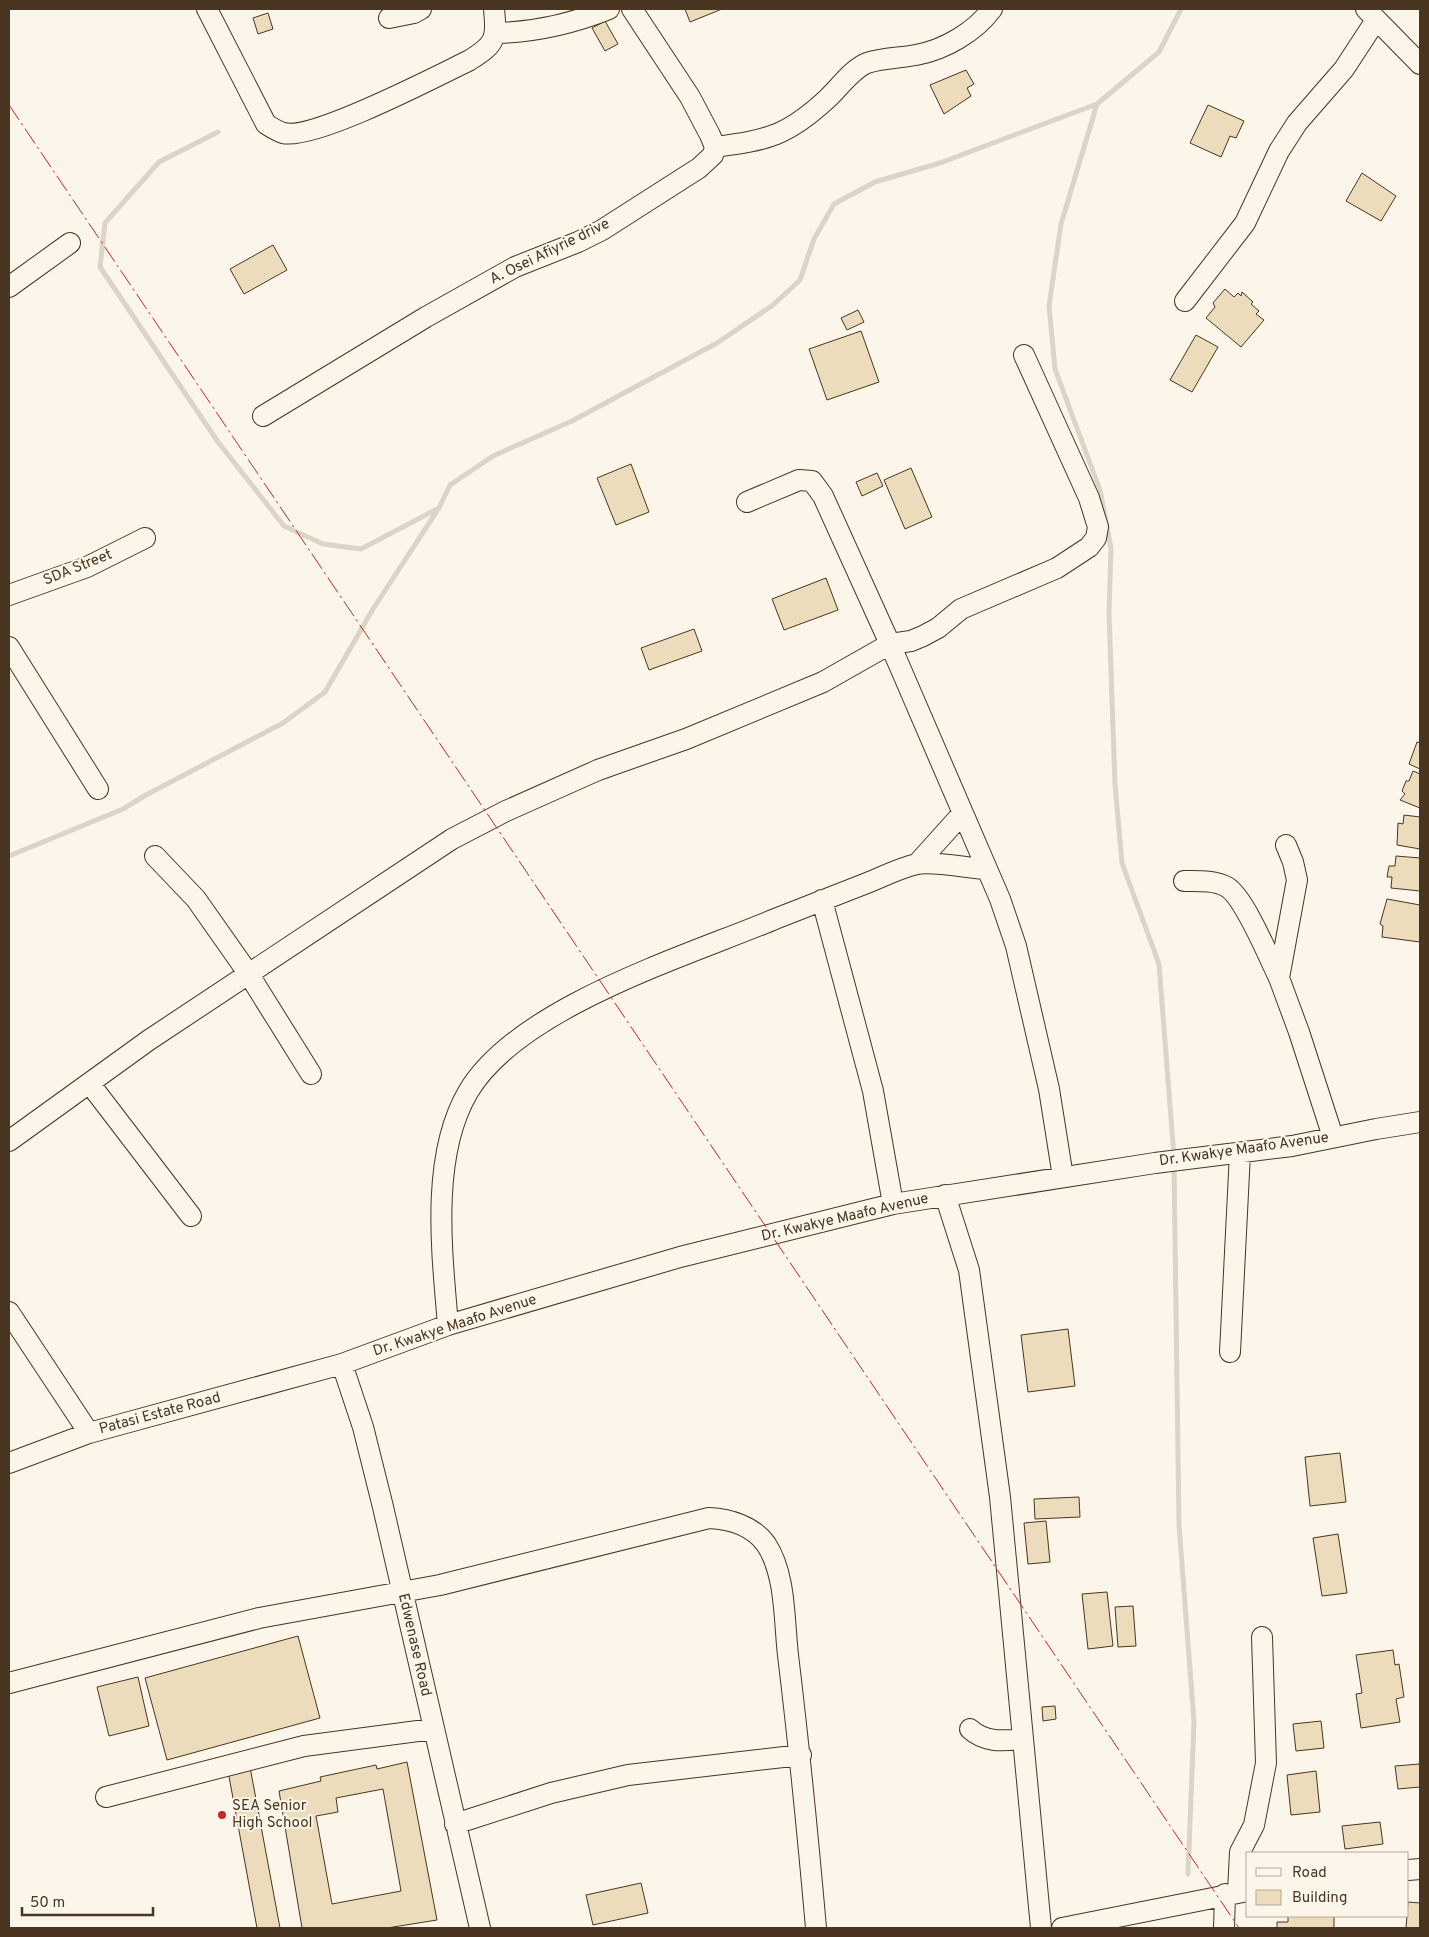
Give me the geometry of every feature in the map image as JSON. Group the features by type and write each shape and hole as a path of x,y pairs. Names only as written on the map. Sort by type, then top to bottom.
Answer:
{"street":[{"path":"207,9 266,124 284,133 312,130 336,122 470,60 486,50 497,33 494,9"},
{"path":"389,18 414,13 421,9"},
{"path":"497,33 533,30 583,18 609,9"},
{"path":"632,9 690,97 715,147 773,137 788,130 825,101 866,64 940,48 978,25 992,9"},
{"path":"1185,302 1245,223 1279,151 1297,123 1344,69 1371,14 1420,64"},
{"name":"A. Osei Afiyrie drive","path":"263,416 426,317 515,267 578,242 602,230 699,168 713,155 715,147"},
{"path":"9,287 70,243"},
{"path":"9,1140 90,1084 149,1040 452,840 506,811 598,770 686,739 809,689 890,644 903,643 923,636 938,628 961,609 1057,568 1089,547 1096,538 1098,527 1089,498 1024,355"},
{"path":"747,502 799,480 812,481 822,496 920,710 962,814 1000,899 1016,946 1049,1089 1063,1177"},
{"name":"SDA Street","path":"9,595 87,567 145,538"},
{"path":"9,647 98,789"},
{"path":"917,864 962,814"},
{"path":"1279,978 1296,880 1286,845"},
{"path":"155,856 196,899 248,974 311,1074"},
{"path":"448,1325 442,1232 447,1152 450,1134 460,1107 483,1071 513,1044 550,1018 632,976 917,864 986,869"},
{"path":"1184,881 1215,883 1232,891 1247,914 1279,978 1334,1137"},
{"path":"822,900 873,1091 892,1204"},
{"path":"90,1084 191,1216"},
{"name":"Dr. Kwakye Maafo Avenue","path":"342,1364 448,1325 680,1257 892,1204 1155,1163 1292,1146 1420,1122"},
{"path":"1230,1352 1240,1153"},
{"path":"945,1196 969,1270 1000,1498 1041,1928"},
{"name":"Patasi Estate Road","path":"9,1312 89,1433 342,1364"},
{"name":"Edwenase Road","path":"342,1364 363,1427 480,1928"},
{"path":"9,1463 89,1433"},
{"path":"9,1683 259,1618 402,1592 560,1556 709,1518 722,1518 748,1528 766,1544 780,1585 800,1755 816,1928"},
{"path":"1224,1928 1237,1892 1240,1852 1254,1825 1266,1763 1262,1636"},
{"path":"106,1797 304,1746 433,1729"},
{"path":"970,1729 979,1737 987,1740 1023,1739"},
{"path":"455,1824 551,1794 628,1774 800,1755"},
{"path":"1062,1928 1237,1892"}],"building":[{"path":"685,9 722,9 690,22"},
{"path":"268,13 273,29 258,34 253,18"},
{"path":"605,21 618,44 605,51 592,28"},
{"path":"966,70 974,84 967,88 971,96 944,114 930,85"},
{"path":"1208,105 1244,121 1236,138 1230,136 1221,157 1190,143"},
{"path":"1362,173 1396,196 1381,221 1346,201"},
{"path":"273,245 287,270 244,294 230,269"},
{"path":"1225,289 1234,297 1238,293 1241,296 1242,292 1253,302 1251,304 1259,311 1256,314 1264,320 1241,347 1206,318 1215,307 1213,303"},
{"path":"858,310 864,322 847,330 841,318"},
{"path":"861,331 879,382 827,400 809,349"},
{"path":"1196,335 1218,347 1192,392 1170,380"},
{"path":"631,464 649,512 616,525 597,478"},
{"path":"911,468 932,517 905,529 884,480"},
{"path":"877,473 883,486 862,496 856,482"},
{"path":"826,578 838,610 784,630 772,599"},
{"path":"694,629 702,651 649,670 641,648"},
{"path":"1417,742 1420,743 1420,769 1409,764"},
{"path":"1413,771 1420,774 1420,808 1400,800 1405,794 1402,791 1406,781 1409,781"},
{"path":"1404,815 1420,817 1420,849 1397,845 1398,823 1403,824"},
{"path":"1396,856 1420,858 1420,891 1391,888 1392,877 1387,877 1389,866 1395,866"},
{"path":"1387,899 1420,905 1420,942 1382,937 1383,926 1380,924"},
{"path":"1068,1329 1075,1386 1028,1392 1021,1335"},
{"path":"1340,1453 1346,1502 1310,1506 1305,1457"},
{"path":"1079,1497 1080,1517 1035,1519 1034,1499"},
{"path":"1046,1521 1050,1562 1028,1564 1024,1523"},
{"path":"1338,1534 1347,1593 1322,1596 1313,1538"},
{"path":"1107,1592 1113,1646 1088,1649 1082,1594"},
{"path":"1133,1606 1136,1646 1118,1647 1115,1607"},
{"path":"298,1636 320,1718 167,1760 145,1678"},
{"path":"1393,1650 1395,1665 1399,1664 1404,1697 1396,1699 1400,1722 1361,1728 1356,1694 1362,1693 1356,1655"},
{"path":"138,1677 149,1726 109,1736 97,1687"},
{"path":"1055,1706 1056,1719 1043,1721 1042,1707"},
{"path":"1321,1721 1324,1748 1296,1751 1293,1724"},
{"path":"407,1762 437,1920 387,1928 302,1928 279,1791 321,1781 320,1777 376,1765 377,1769","holes":["383,1789 401,1891 332,1904 316,1816 338,1812 336,1798"]},
{"path":"1420,1764 1420,1787 1398,1789 1395,1766"},
{"path":"250,1767 280,1928 257,1928 228,1771"},
{"path":"1316,1771 1320,1812 1291,1815 1287,1775"},
{"path":"1380,1822 1383,1844 1345,1849 1342,1826"},
{"path":"641,1883 648,1913 593,1925 586,1895"},
{"path":"1409,1902 1420,1903 1420,1928 1406,1928 1407,1917 1409,1917"},
{"path":"1288,1917 1334,1917 1334,1928 1277,1928 1277,1922 1288,1922"}],"waterway":[{"path":"9,856 123,809 283,723 325,692 373,609 439,508 450,485 493,456 572,421 717,343 773,305 800,280 814,239 834,204 875,182 940,163 1097,104 1159,52 1181,9"},
{"path":"1097,104 1061,224 1049,306 1055,369 1100,490 1111,548 1109,613 1115,784 1122,863 1159,964 1174,1157"},
{"path":"218,132 159,162 105,223 100,267 218,442 284,526 323,544 361,549 437,509"},
{"path":"1174,1165 1179,1525 1194,1722 1188,1874"}],"power":[{"path":"9,105 1239,1928"}],"place":[{"name":"SEA Senior High School","path":"222,1815"}]}
